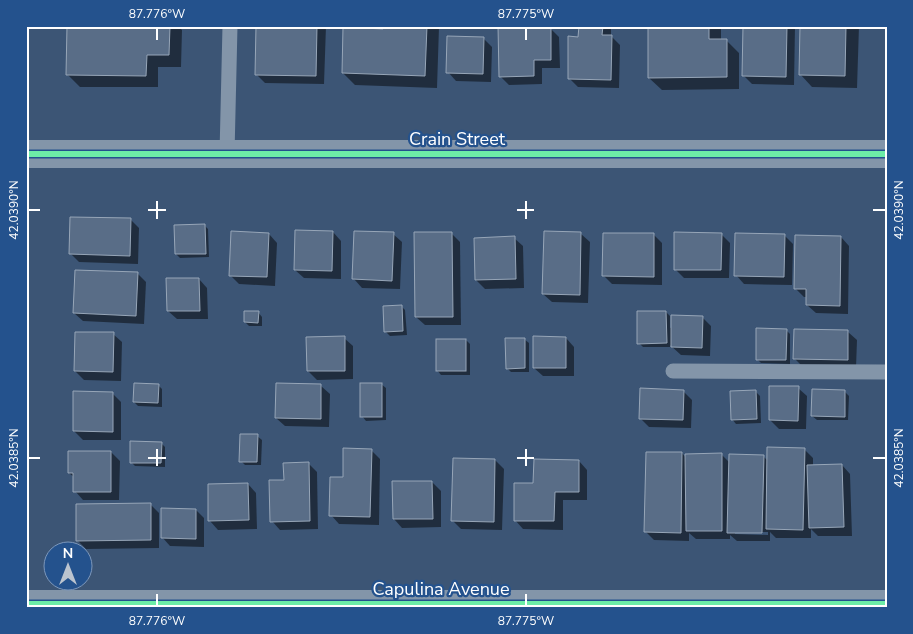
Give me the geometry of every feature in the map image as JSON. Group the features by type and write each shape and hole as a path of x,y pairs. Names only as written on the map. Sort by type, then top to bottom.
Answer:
{"street":[{"name":"Crain Street","path":"26,154 887,154"},
{"name":"Capulina Avenue","path":"26,604 887,604"}],"lane":[{"path":"227,154 230,26"},
{"path":"673,372 887,372"}],"building":[{"path":"67,26 170,26 169,55 147,55 146,76 66,75"},
{"path":"256,26 317,26 316,76 255,75"},
{"path":"383,26 427,26 425,76 342,73 343,27 383,29"},
{"path":"498,26 551,27 551,60 534,60 534,76 499,77"},
{"path":"579,26 603,26 602,35 612,35 611,80 568,79 568,36 578,37"},
{"path":"648,26 709,26 709,39 727,39 727,77 648,78"},
{"path":"743,26 787,26 786,77 742,76"},
{"path":"800,26 846,26 845,76 799,75"},
{"path":"447,36 484,37 483,74 446,73"},
{"path":"70,217 131,218 130,256 69,254"},
{"path":"205,224 206,254 175,254 174,225"},
{"path":"295,230 333,231 332,271 294,270"},
{"path":"231,231 269,233 267,277 229,276"},
{"path":"354,231 394,232 392,281 352,279"},
{"path":"544,231 581,232 580,295 542,294"},
{"path":"414,232 452,232 453,317 415,317"},
{"path":"674,232 722,233 721,270 674,270"},
{"path":"603,233 654,233 654,277 602,276"},
{"path":"735,233 785,234 784,277 734,276"},
{"path":"795,235 841,236 840,306 806,305 806,289 794,289"},
{"path":"515,236 516,279 475,280 474,238"},
{"path":"75,270 138,272 136,316 73,313"},
{"path":"166,278 199,278 200,311 167,311"},
{"path":"402,305 403,331 384,332 383,306"},
{"path":"244,311 259,311 258,323 244,322"},
{"path":"637,311 666,311 667,343 637,344"},
{"path":"671,315 703,316 702,348 671,347"},
{"path":"756,328 787,329 786,360 756,360"},
{"path":"794,329 848,330 848,360 793,359"},
{"path":"75,332 114,332 113,372 74,371"},
{"path":"345,336 345,371 307,371 306,337"},
{"path":"533,336 566,337 566,368 533,368"},
{"path":"505,338 525,338 525,368 506,369"},
{"path":"436,339 466,339 466,371 436,371"},
{"path":"134,383 159,384 158,403 133,402"},
{"path":"276,383 321,384 321,419 275,418"},
{"path":"360,383 382,383 382,417 360,417"},
{"path":"769,386 799,386 798,421 769,420"},
{"path":"640,388 684,390 683,420 639,419"},
{"path":"812,389 845,390 845,417 811,416"},
{"path":"756,390 757,419 731,420 730,391"},
{"path":"73,391 113,392 113,432 73,431"},
{"path":"240,434 258,434 257,462 239,462"},
{"path":"130,441 162,442 161,463 130,463"},
{"path":"767,447 805,448 803,530 766,529"},
{"path":"343,448 372,449 370,517 329,516 330,477 343,477"},
{"path":"68,451 111,451 111,492 73,492 73,473 68,473"},
{"path":"646,452 682,452 681,533 644,532"},
{"path":"722,453 722,531 686,531 685,454"},
{"path":"729,454 764,455 762,533 727,533"},
{"path":"453,458 495,459 494,522 451,521"},
{"path":"534,459 579,460 579,492 555,492 554,521 514,521 514,483 533,483"},
{"path":"309,462 310,521 270,522 269,480 284,480 283,463"},
{"path":"842,464 844,527 809,528 807,465"},
{"path":"392,481 432,481 433,519 393,519"},
{"path":"248,483 249,520 208,521 208,484"},
{"path":"151,503 151,540 76,541 76,504"},
{"path":"161,508 196,509 196,539 161,538"}],"cycle path":[{"path":"26,154 887,154"},
{"path":"26,604 887,604"}]}
